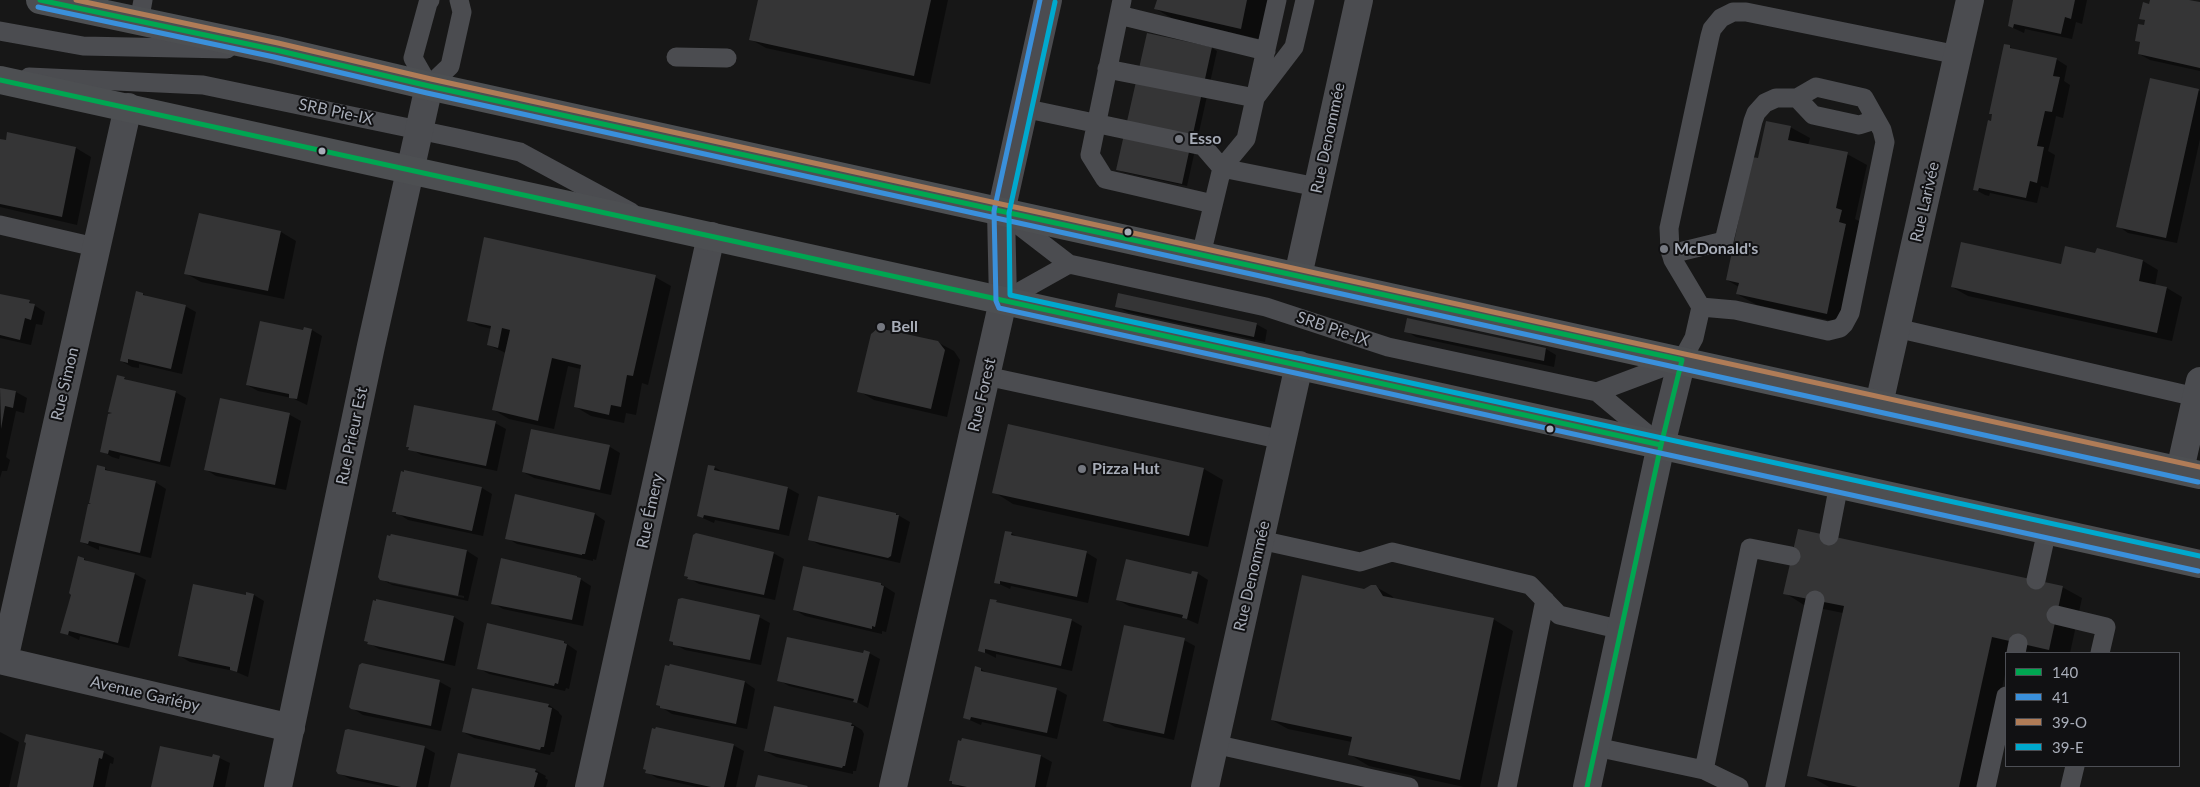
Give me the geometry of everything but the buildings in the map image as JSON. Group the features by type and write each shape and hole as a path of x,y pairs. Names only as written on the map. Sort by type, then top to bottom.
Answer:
{"main road":[{"path":"40,0 141,11 276,50 429,86 2190,472"},
{"path":"0,80 2200,564"}],"street":[{"name":"Rue Forest","path":"893,787 1003,301 1001,212 1048,0"},
{"name":"Rue Denommée","path":"1298,276 1358,0"},
{"name":"Rue Larivée","path":"1879,404 1970,0"},
{"name":"Rue Prieur Est","path":"278,787 371,346 429,86"},
{"name":"Rue Simon","path":"2,660 128,107"},
{"name":"Rue Émery","path":"589,787 711,236"},
{"path":"1587,787 1661,445 1682,360"},
{"name":"Rue Denommée","path":"1204,787 1299,365"},
{"path":"2190,472 2198,389"},
{"name":"Avenue Gariépy","path":"2,660 291,728"}],"lane":[{"path":"430,0 413,58 429,86 450,66 462,12 459,0"},
{"path":"1201,255 1222,168 1246,139 1277,0"},
{"path":"1255,98 1294,47 1305,0"},
{"path":"1213,204 1105,179 1090,156 1121,8 1266,50"},
{"path":"1597,392 1682,360 1694,338 1701,308 1679,271 1671,254 1668,238 1710,36 1712,29 1721,18 1733,12 1746,12 1958,55"},
{"path":"0,32 83,46 276,50"},
{"path":"676,57 726,58"},
{"path":"1107,69 1255,98"},
{"name":"SRB Pie-IX","path":"0,76 203,85 520,152 652,223"},
{"path":"1671,254 1724,241 1756,113 1765,103 1776,98 1797,98 1816,87 1864,98 1884,136 1884,147 1850,313 1844,324 1840,328 1828,331 1735,310 1701,308"},
{"path":"1797,98 1813,115 1858,125 1875,120"},
{"path":"1023,108 1203,146 1222,168 1317,188"},
{"name":"SRB Pie-IX","path":"1001,212 1069,264 1266,307 1388,347 1597,392 1661,445"},
{"path":"0,225 96,247"},
{"path":"1003,301 1069,264"},
{"path":"1896,328 2198,389"},
{"path":"986,376 1283,440"},
{"path":"1829,536 1839,484"},
{"path":"2036,580 2046,530"},
{"path":"1260,540 1360,562 1392,552 1530,585 1559,615 1622,630"},
{"path":"1704,770 1750,548 1791,556"},
{"path":"1507,787 1545,600"},
{"path":"1775,787 1815,600"},
{"path":"2056,615 2106,627 2100,652"},
{"path":"1986,787 2005,701"},
{"path":"1214,744 1408,787"},
{"path":"1596,747 1704,770 1739,787"},
{"path":"2070,787 2075,767"}],"transit line":[{"name":"140","path":"40,0 276,50 429,86 1682,360 1661,445 1587,787"},
{"name":"39-O","path":"76,0 2200,467"},
{"name":"41","path":"1040,0 994,211 996,301 999,308 2198,571"},
{"name":"39-E","path":"1055,2 1009,213 1010,295 2200,556"},
{"name":"41","path":"38,7 274,57 427,93 2198,482"},
{"name":"140","path":"0,80 1661,445"}],"place":[{"name":"Esso","path":"1179,139"},
{"name":"McDonald's","path":"1664,249"},
{"name":"Bell","path":"881,327"},
{"name":"Pizza Hut","path":"1082,469"}]}
